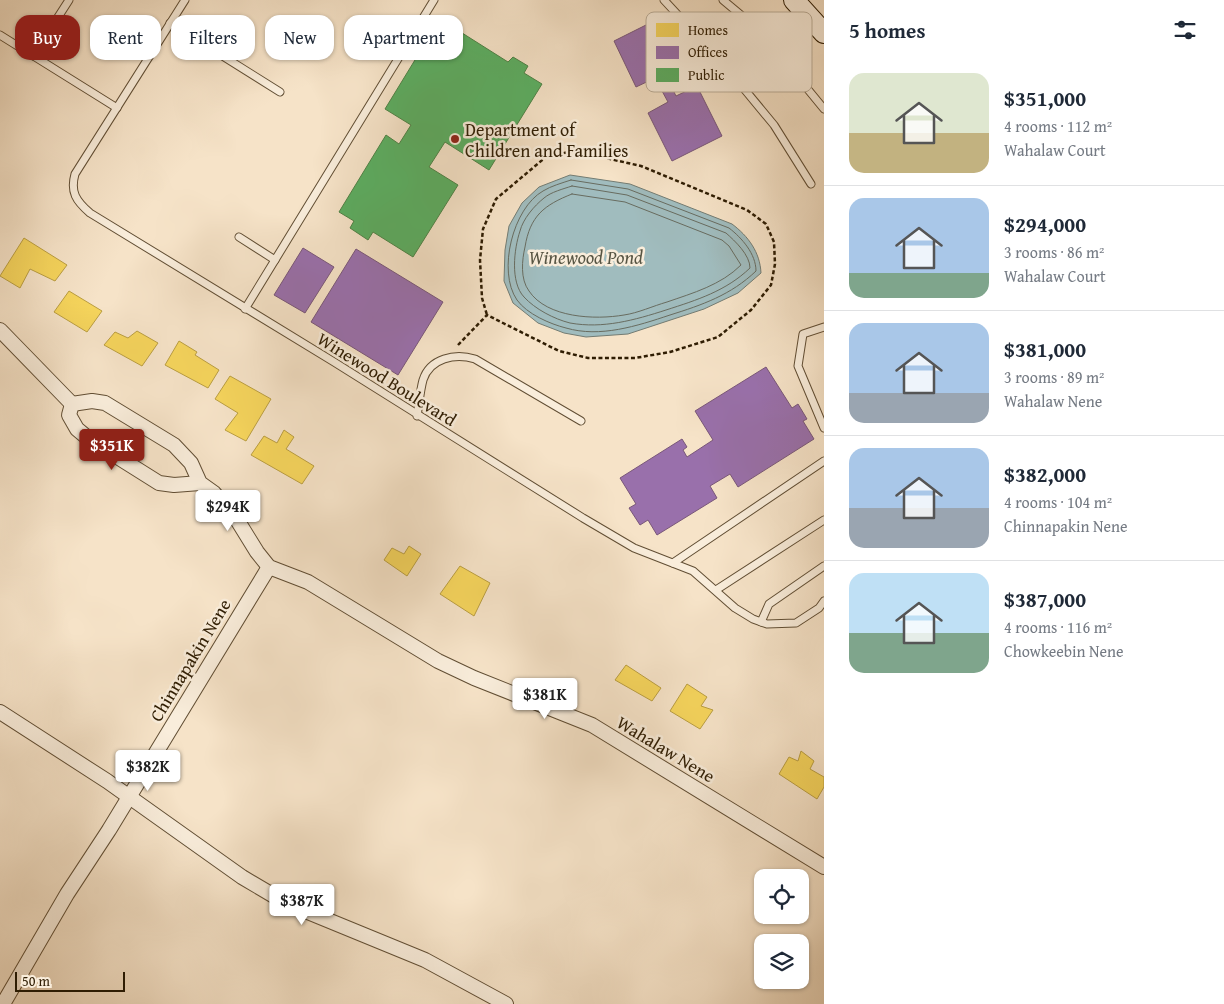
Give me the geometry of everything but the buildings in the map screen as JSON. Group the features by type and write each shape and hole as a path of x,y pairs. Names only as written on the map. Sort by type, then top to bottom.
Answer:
{"main road":[{"path":"794,0 805,12"},
{"path":"812,20 824,33"}],"street":[{"path":"0,330 72,404"},
{"path":"72,404 92,401 105,403 147,426 174,445 191,463 200,483 214,493 236,518 257,552 269,567"},
{"path":"72,404 69,415 77,429 89,439 158,483 174,485 200,483"},
{"name":"Chinnapakin Nene","path":"3,1004 67,894 129,797 269,567"},
{"name":"Wahalaw Nene","path":"269,567 308,582 438,661 474,678 592,725 824,867"},
{"path":"0,712 107,781 242,877 286,903 425,960 506,1004"}],"lane":[{"path":"59,15 69,0"},
{"name":"Winewood Boulevard","path":"185,0 75,174 72,185 78,203 90,213 617,538 634,548 694,571 735,608 761,622 768,624 796,623 818,608 824,601"},
{"path":"245,309 434,0"},
{"path":"664,0 675,12"},
{"path":"723,0 737,12"},
{"path":"170,23 280,92"},
{"path":"0,35 15,45"},
{"path":"39,60 117,108"},
{"path":"747,92 774,125 811,184"},
{"path":"810,92 824,109"},
{"path":"239,237 275,260"},
{"path":"824,327 802,334 798,366 824,428"},
{"path":"417,416 423,380 430,368 447,357 461,355 475,359 581,421"},
{"path":"673,563 824,461"},
{"path":"716,590 824,520"},
{"path":"761,622 769,604 824,566"}],"path":[{"path":"574,151 641,166 747,210 766,224 774,242 775,264 771,285 751,310 718,337 670,352 635,358 588,358 559,350 487,315 481,289 480,260 483,229 496,199 547,156 574,151"},
{"path":"447,357 487,315"}],"water":[{"name":"Winewood Pond","path":"570,175 630,184 732,224 743,234 756,251 761,273 738,293 704,309 628,334 586,337 564,333 538,323 513,303 504,281 505,250 509,226 522,203 539,187"}],"place":[{"name":"Department of Children and Families","path":"455,139"}]}
